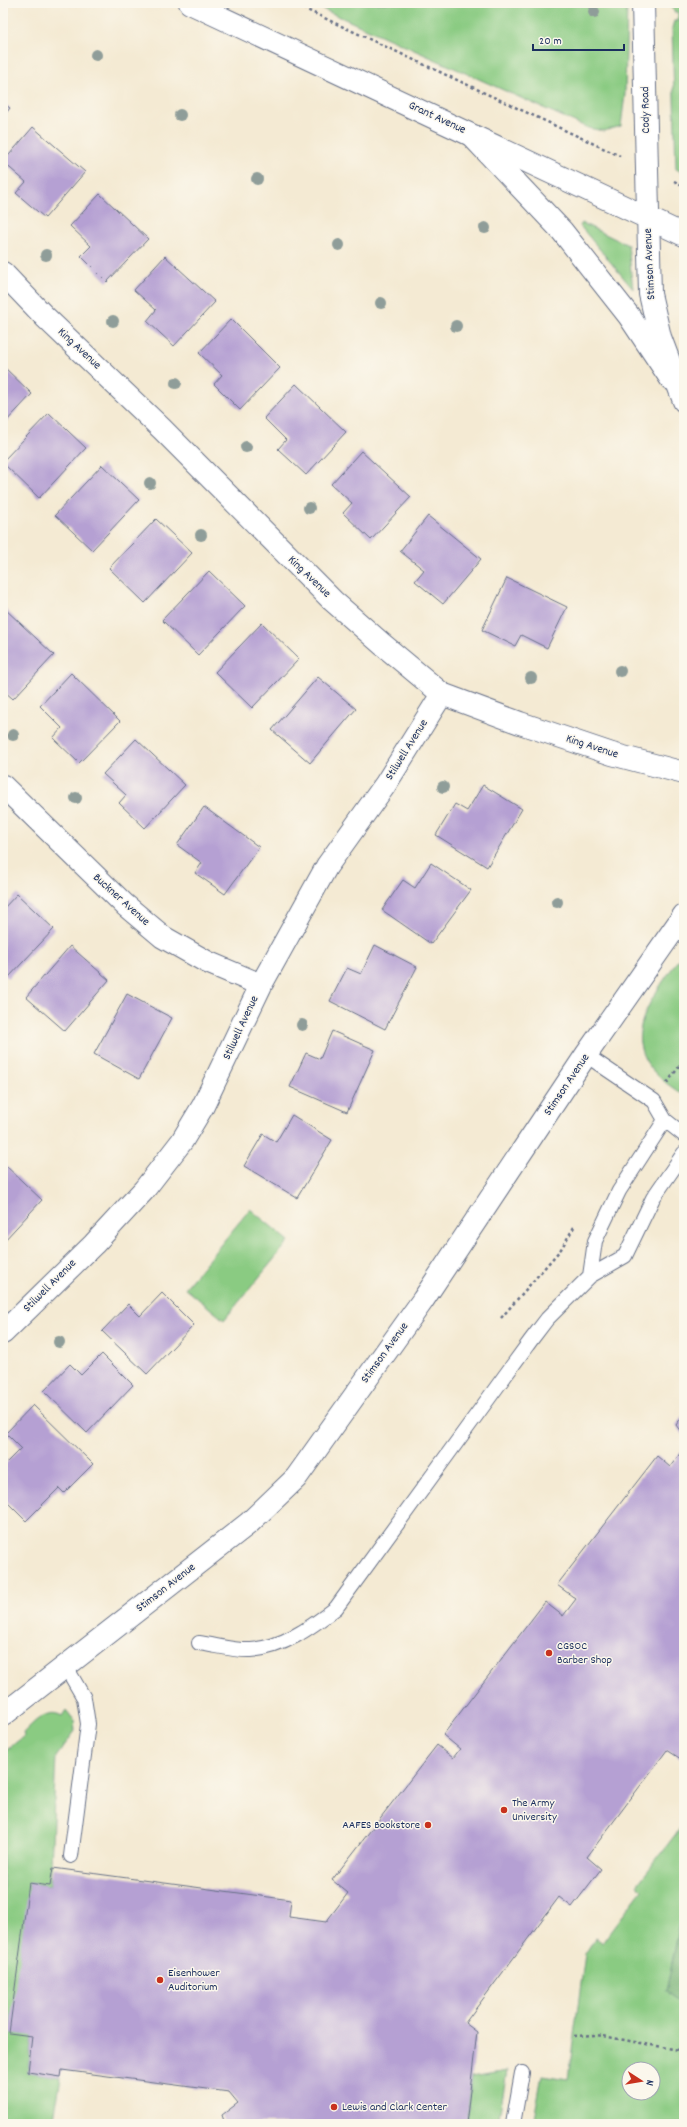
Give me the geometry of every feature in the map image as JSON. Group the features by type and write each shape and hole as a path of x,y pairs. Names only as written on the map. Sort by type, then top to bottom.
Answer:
{"street":[{"name":"Grant Avenue","path":"190,3 684,235"},
{"name":"Cody Road","path":"644,3 648,217"},
{"path":"469,133 562,231 629,316 683,394"},
{"name":"Stimson Avenue","path":"648,217 650,294 660,337 683,394"},
{"name":"King Avenue","path":"3,273 45,317 162,429 333,601 442,694 520,723 612,754 684,772"},
{"name":"Stilwell Avenue","path":"3,1333 94,1244 144,1190 182,1141 202,1106 261,985 327,866 385,785 442,694"},
{"name":"Buckner Avenue","path":"3,786 114,895 164,937 207,962 261,985"},
{"name":"Stimson Avenue","path":"3,1716 249,1523 296,1478 423,1300 586,1055 684,915"}],"lane":[{"path":"586,1055 654,1101 665,1120 684,1135"},
{"path":"590,1276 595,1240 619,1190 665,1120"},
{"path":"199,1643 250,1650 282,1644 314,1625 336,1608 547,1319 590,1276 625,1256 653,1198 684,1153"},
{"path":"66,1667 84,1698 88,1724 71,1856"},
{"path":"513,2124 522,2073"}],"path":[{"path":"292,3 606,148"},
{"path":"574,2036 597,2035 684,2051"}],"green space":[{"path":"309,3 627,3 625,94 621,126 604,131 588,128"},
{"path":"671,3 684,3 684,173 676,169 672,28 674,21 678,21 678,12 674,12"},
{"path":"582,223 628,245 633,289 580,226"},
{"path":"684,951 684,1095 660,1078 646,1061 640,1044 641,1026 647,1009 657,990"},
{"path":"250,1209 289,1241 224,1320 185,1288"},
{"path":"66,1710 74,1720 75,1731 56,1757 50,1886 29,1883 32,2036 28,2072 61,2077 53,2124 3,2124 3,1753 24,1736 23,1733 41,1717 51,1713 62,1716"},
{"path":"684,1823 684,1905 666,1992 684,2005 684,2124 533,2124 542,2075 568,2079 585,1954 595,1938 602,1943 642,1890 637,1885"},
{"path":"684,1905 684,2005 666,1992"},
{"path":"507,2071 498,2124 466,2124 472,2077"}],"building":[{"path":"3,103 10,108 3,117"},
{"path":"33,127 85,172 45,218 16,193 26,182 3,162"},
{"path":"100,194 148,239 107,282 81,256 91,246 70,226"},
{"path":"165,256 215,302 174,346 147,321 156,310 134,290"},
{"path":"231,319 280,368 240,410 214,384 222,375 199,353"},
{"path":"3,366 32,394 3,425"},
{"path":"296,384 346,432 306,475 278,449 286,440 264,418"},
{"path":"49,413 86,448 39,498 3,463 3,461"},
{"path":"361,451 411,497 371,540 343,513 352,503 331,484"},
{"path":"102,465 139,500 92,550 55,515"},
{"path":"428,516 481,559 443,604 415,581 424,570 400,551"},
{"path":"156,519 192,553 145,603 109,568"},
{"path":"209,571 245,606 198,655 162,620"},
{"path":"507,578 567,607 547,648 521,635 515,646 482,630"},
{"path":"4,608 54,655 13,699 3,690"},
{"path":"262,623 299,659 252,708 215,672"},
{"path":"71,673 120,721 79,763 53,738 62,728 40,706"},
{"path":"318,677 356,709 310,763 272,730"},
{"path":"136,739 185,785 145,828 119,803 126,795 103,774"},
{"path":"483,785 522,809 487,867 436,835 455,804 467,811"},
{"path":"204,807 259,847 225,894 195,873 202,863 177,845"},
{"path":"431,863 471,890 431,944 382,910 403,880 415,888"},
{"path":"17,894 54,929 8,978 3,973 3,909"},
{"path":"375,945 417,967 385,1029 330,1001 347,968 361,974"},
{"path":"70,946 109,980 65,1031 26,997"},
{"path":"127,994 172,1018 139,1079 94,1054"},
{"path":"332,1031 375,1050 347,1112 290,1087 306,1053 320,1059"},
{"path":"292,1115 332,1140 297,1198 244,1166 263,1134 276,1142"},
{"path":"5,1165 42,1200 3,1242 3,1167"},
{"path":"162,1293 194,1325 147,1374 102,1331 128,1304 140,1316"},
{"path":"102,1354 133,1385 87,1433 44,1391 70,1364 81,1375"},
{"path":"33,1405 93,1464 64,1493 59,1488 26,1521 3,1498 3,1466 21,1448 6,1433"},
{"path":"684,1414 684,1436 676,1425"},
{"name":"The Army University","path":"684,1448 684,1761 667,1750 587,1857 601,1869 572,1907 559,1897 465,2023 477,2032 466,2124 225,2124 222,2115 238,2103 229,2092 62,2070 61,2077 28,2072 32,2036 9,2033 29,1883 50,1886 53,1868 291,1900 289,1917 326,1922 348,1893 332,1880 437,1745 453,1758 460,1749 443,1735 545,1602 563,1616 576,1599 557,1585 657,1456 670,1467"}],"place":[{"name":"CGSOC Barber Shop","path":"549,1653"},
{"name":"The Army University","path":"504,1810"},
{"name":"AAFES Bookstore","path":"428,1825"},
{"name":"Eisenhower Auditorium","path":"160,1980"},
{"name":"Lewis and Clark Center","path":"334,2107"}]}
